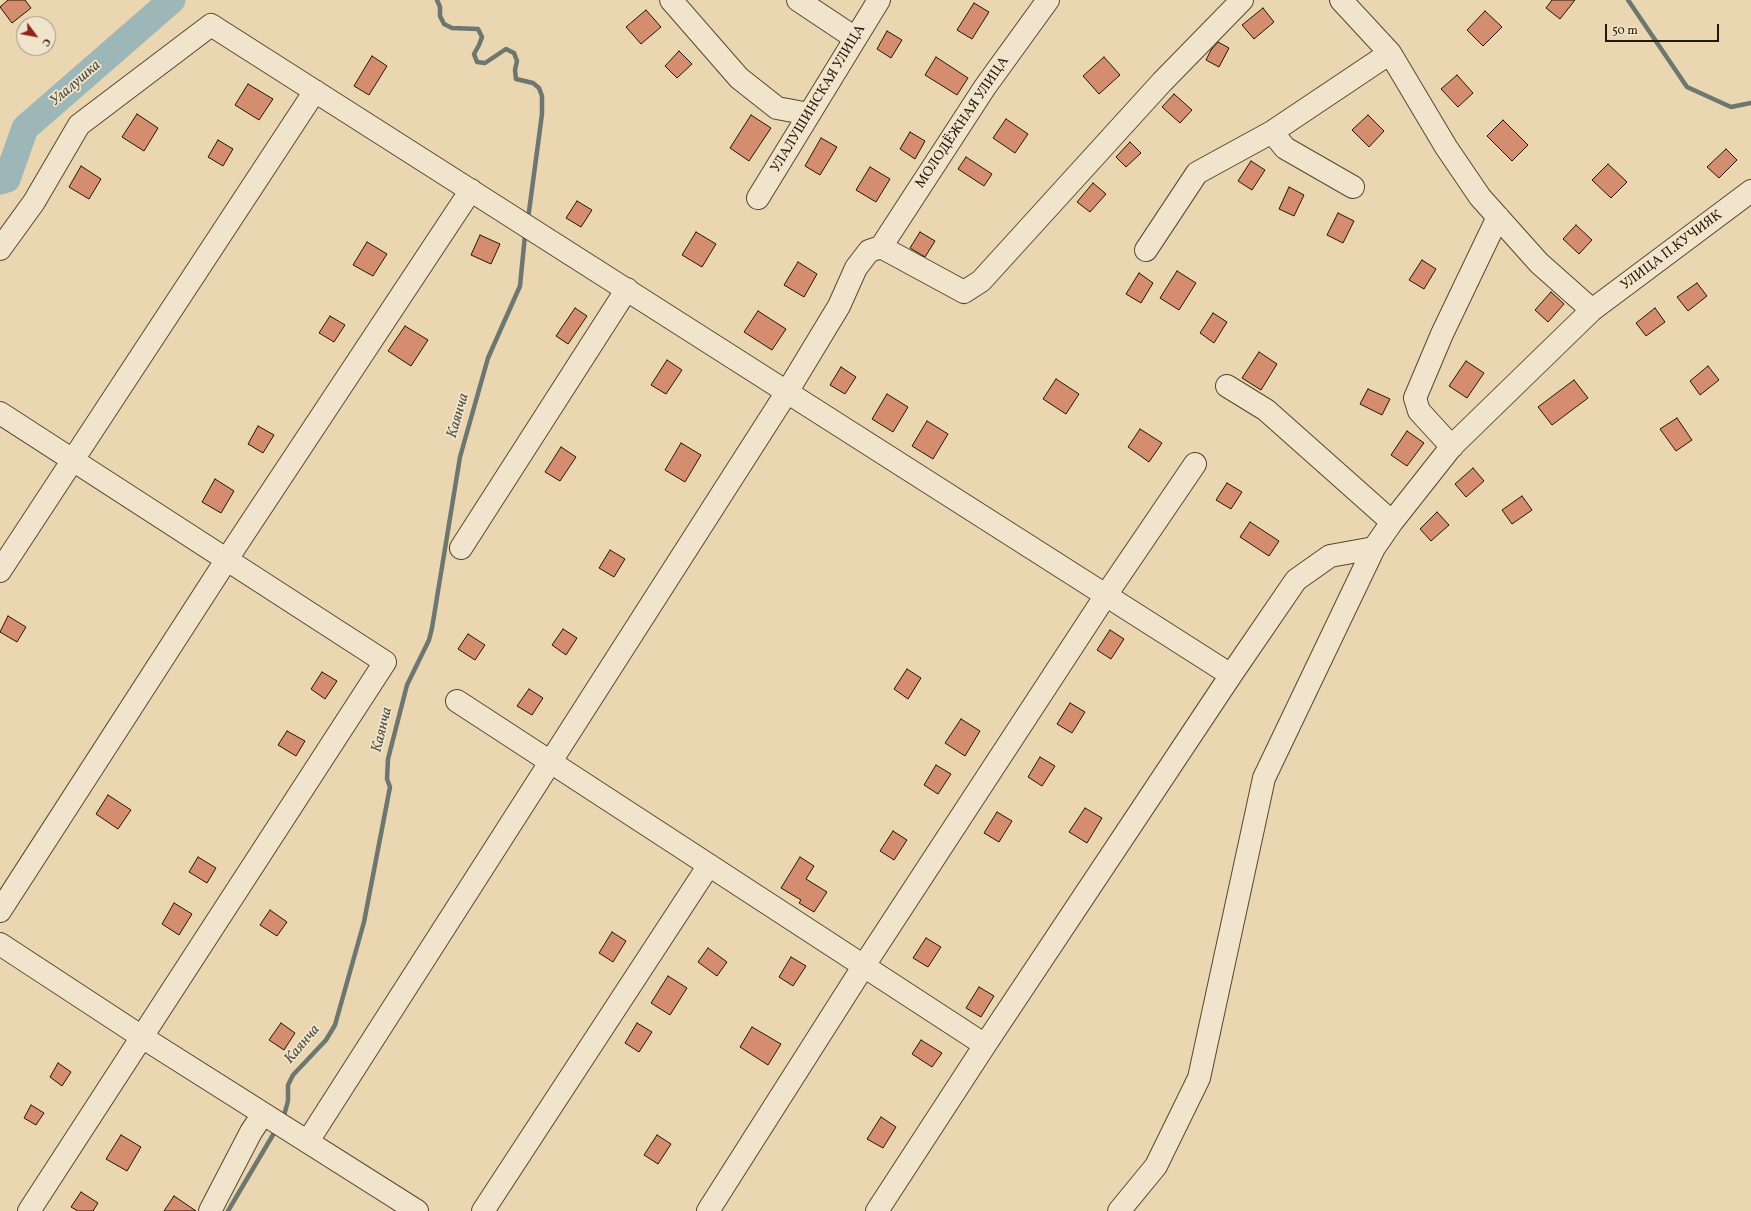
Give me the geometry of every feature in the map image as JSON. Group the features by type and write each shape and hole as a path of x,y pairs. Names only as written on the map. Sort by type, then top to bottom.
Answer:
{"street":[{"path":"671,0 739,78 778,108 809,114"},
{"path":"798,0 855,38"},
{"name":"УЛАЛУШИНСКАЯ УЛИЦА","path":"758,198 879,0"},
{"name":"МОЛОДЁЖНАЯ УЛИЦА","path":"881,247 985,87 1048,0"},
{"path":"308,1142 787,392 839,306 856,268 869,251 881,247 964,292 981,281 1162,82 1242,0"},
{"path":"1341,0 1390,53 1446,147 1480,197 1539,262 1592,310"},
{"path":"0,249 34,202 79,125 211,25 1231,675"},
{"path":"1146,250 1197,173 1272,132 1390,53"},
{"path":"0,571 315,91"},
{"path":"1272,132 1285,148 1353,187"},
{"path":"0,911 227,559 471,190"},
{"name":"УЛИЦА П.КУЧИЯК","path":"1119,1211 1156,1166 1199,1078 1264,778 1374,548 1392,522 1452,447 1592,310 1751,192"},
{"path":"1452,447 1419,411 1415,398 1442,334 1498,217"},
{"path":"461,548 627,290"},
{"path":"1227,386 1266,410 1392,522"},
{"path":"0,413 385,662 29,1211"},
{"path":"708,1211 863,966 1106,595 1195,464"},
{"path":"877,1211 985,1045 1231,675 1296,580 1330,556 1374,548"},
{"path":"457,701 985,1045"},
{"path":"483,1211 708,865"},
{"path":"0,944 142,1037 417,1211"},
{"path":"210,1211 251,1132 263,1114"}],"building":[{"path":"8,0 25,0 31,8 21,16 16,16 16,20 12,23 0,7"},
{"path":"1552,0 1575,0 1560,19 1546,8"},
{"path":"974,3 989,12 972,39 957,30"},
{"path":"1263,8 1274,22 1254,39 1242,25"},
{"path":"646,10 661,27 641,44 626,27"},
{"path":"1485,11 1502,27 1483,46 1467,30"},
{"path":"887,31 902,40 891,58 877,49"},
{"path":"1218,42 1229,48 1219,67 1206,60 1211,50"},
{"path":"679,51 692,64 677,78 665,66"},
{"path":"372,56 387,66 369,95 354,86"},
{"path":"936,57 968,78 957,95 925,75"},
{"path":"1104,57 1120,75 1099,94 1083,76"},
{"path":"1457,75 1473,93 1458,107 1441,89"},
{"path":"248,84 273,99 259,120 235,105"},
{"path":"1174,94 1192,110 1180,123 1162,107"},
{"path":"137,114 158,128 144,151 122,137"},
{"path":"751,115 771,128 749,161 730,148"},
{"path":"1368,115 1384,131 1369,147 1352,130"},
{"path":"1006,119 1028,134 1015,153 993,138"},
{"path":"1503,120 1528,145 1512,161 1487,136"},
{"path":"910,132 925,141 915,159 900,149"},
{"path":"821,138 837,147 820,175 805,166"},
{"path":"218,140 233,149 223,166 208,157"},
{"path":"1130,142 1141,153 1126,167 1116,157"},
{"path":"1726,149 1737,160 1719,178 1707,167"},
{"path":"966,157 992,174 984,186 958,169"},
{"path":"1251,161 1265,170 1252,190 1238,181"},
{"path":"1608,164 1627,182 1611,198 1592,180"},
{"path":"81,166 101,179 89,199 69,187"},
{"path":"870,167 890,179 876,202 856,190"},
{"path":"1093,183 1106,194 1090,212 1077,202"},
{"path":"1289,187 1304,195 1294,216 1279,209"},
{"path":"577,201 592,210 581,227 566,218"},
{"path":"1338,213 1354,221 1343,243 1327,235"},
{"path":"1576,225 1592,240 1579,254 1563,239"},
{"path":"696,232 716,244 702,267 682,255"},
{"path":"920,232 935,241 925,257 910,248"},
{"path":"480,235 500,244 491,264 471,255"},
{"path":"367,242 387,254 373,276 353,265"},
{"path":"1422,260 1436,269 1424,289 1409,280"},
{"path":"798,262 817,274 804,297 784,285"},
{"path":"1177,271 1196,283 1179,310 1160,298"},
{"path":"1139,273 1153,283 1141,303 1126,294"},
{"path":"1697,283 1707,296 1688,311 1677,297"},
{"path":"1551,292 1564,304 1548,322 1535,310"},
{"path":"575,308 587,316 568,344 556,336"},
{"path":"1655,308 1665,322 1646,336 1636,323"},
{"path":"758,311 786,329 772,350 744,332"},
{"path":"1213,313 1227,322 1214,343 1200,333"},
{"path":"330,316 345,325 334,342 319,333"},
{"path":"405,326 428,340 411,366 388,351"},
{"path":"1259,352 1277,364 1261,390 1242,378"},
{"path":"667,360 682,370 666,394 651,385"},
{"path":"1466,361 1484,373 1467,398 1449,386"},
{"path":"1708,366 1719,380 1700,395 1690,381"},
{"path":"841,367 856,377 845,394 830,385"},
{"path":"1056,379 1079,394 1066,414 1043,399"},
{"path":"1574,380 1588,398 1552,425 1538,407"},
{"path":"1368,389 1390,399 1382,415 1360,404"},
{"path":"887,394 908,407 893,432 872,419"},
{"path":"1677,418 1692,440 1676,451 1660,429"},
{"path":"927,421 948,434 933,459 912,446"},
{"path":"258,426 274,435 263,453 248,444"},
{"path":"1140,429 1162,443 1149,462 1128,447"},
{"path":"1407,431 1424,443 1407,466 1391,455"},
{"path":"681,443 701,455 685,482 665,470"},
{"path":"561,447 576,457 560,481 545,472"},
{"path":"1473,468 1484,481 1466,497 1455,484"},
{"path":"215,479 234,491 221,513 202,502"},
{"path":"1227,483 1242,492 1231,509 1216,500"},
{"path":"1522,496 1532,510 1512,524 1502,510"},
{"path":"1437,512 1449,525 1431,541 1420,529"},
{"path":"1250,522 1279,541 1269,556 1240,537"},
{"path":"610,550 625,559 614,577 599,568"},
{"path":"8,616 26,627 17,642 0,632"},
{"path":"563,629 577,638 566,655 552,645"},
{"path":"1110,630 1124,639 1111,659 1097,650"},
{"path":"468,634 485,645 475,660 458,649"},
{"path":"907,669 921,678 908,699 894,689"},
{"path":"322,672 337,681 325,699 311,689"},
{"path":"529,689 543,698 532,715 517,706"},
{"path":"1070,703 1085,712 1072,733 1057,724"},
{"path":"961,719 980,731 965,756 945,743"},
{"path":"287,731 305,741 296,756 278,745"},
{"path":"1040,757 1055,766 1042,786 1028,777"},
{"path":"936,765 951,774 938,794 924,785"},
{"path":"108,795 131,810 118,829 96,814"},
{"path":"1085,808 1102,818 1087,843 1069,832"},
{"path":"997,812 1012,821 999,842 984,833"},
{"path":"893,831 907,840 894,860 880,851"},
{"path":"198,857 216,868 207,883 189,872"},
{"path":"800,857 814,866 806,879 827,892 814,912 799,903 801,900 781,888"},
{"path":"174,903 192,914 179,935 162,924"},
{"path":"270,910 287,922 277,936 260,925"},
{"path":"612,932 626,941 613,962 599,953"},
{"path":"926,938 941,947 928,967 913,958"},
{"path":"708,948 727,962 717,976 698,962"},
{"path":"791,957 806,966 793,986 779,977"},
{"path":"668,976 687,988 670,1015 651,1003"},
{"path":"979,987 994,996 981,1017 966,1008"},
{"path":"281,1023 295,1033 284,1050 269,1040"},
{"path":"637,1023 652,1032 639,1052 625,1043"},
{"path":"752,1027 781,1044 768,1065 740,1047"},
{"path":"921,1040 942,1053 932,1067 912,1054"},
{"path":"58,1063 71,1072 62,1086 50,1077"},
{"path":"31,1105 44,1113 36,1125 24,1118"},
{"path":"881,1117 896,1127 883,1148 867,1139"},
{"path":"121,1135 141,1147 127,1171 106,1159"},
{"path":"657,1135 671,1144 658,1164 644,1155"},
{"path":"81,1192 98,1203 93,1211 78,1211 71,1207"},
{"path":"174,1196 196,1211 164,1211"}],"waterway":[{"name":"Улалушка","path":"0,181 7,179 25,128 172,0"},
{"name":"Каянча","path":"437,0 440,7 440,16 444,24 452,28 478,29 482,37 474,54 477,62 485,63 506,49 514,53 517,61 515,70 516,79 533,83 539,88 542,96 542,114 528,219"},
{"path":"1628,0 1687,87 1731,107 1751,103"},
{"name":"Каянча","path":"283,1119 288,1101 288,1085 293,1075 326,1040 335,1025 364,922 390,787 387,779 388,759 407,685 429,640 460,457 488,358 520,286 525,235"},
{"name":"Каянча","path":"228,1211 277,1128"}]}
